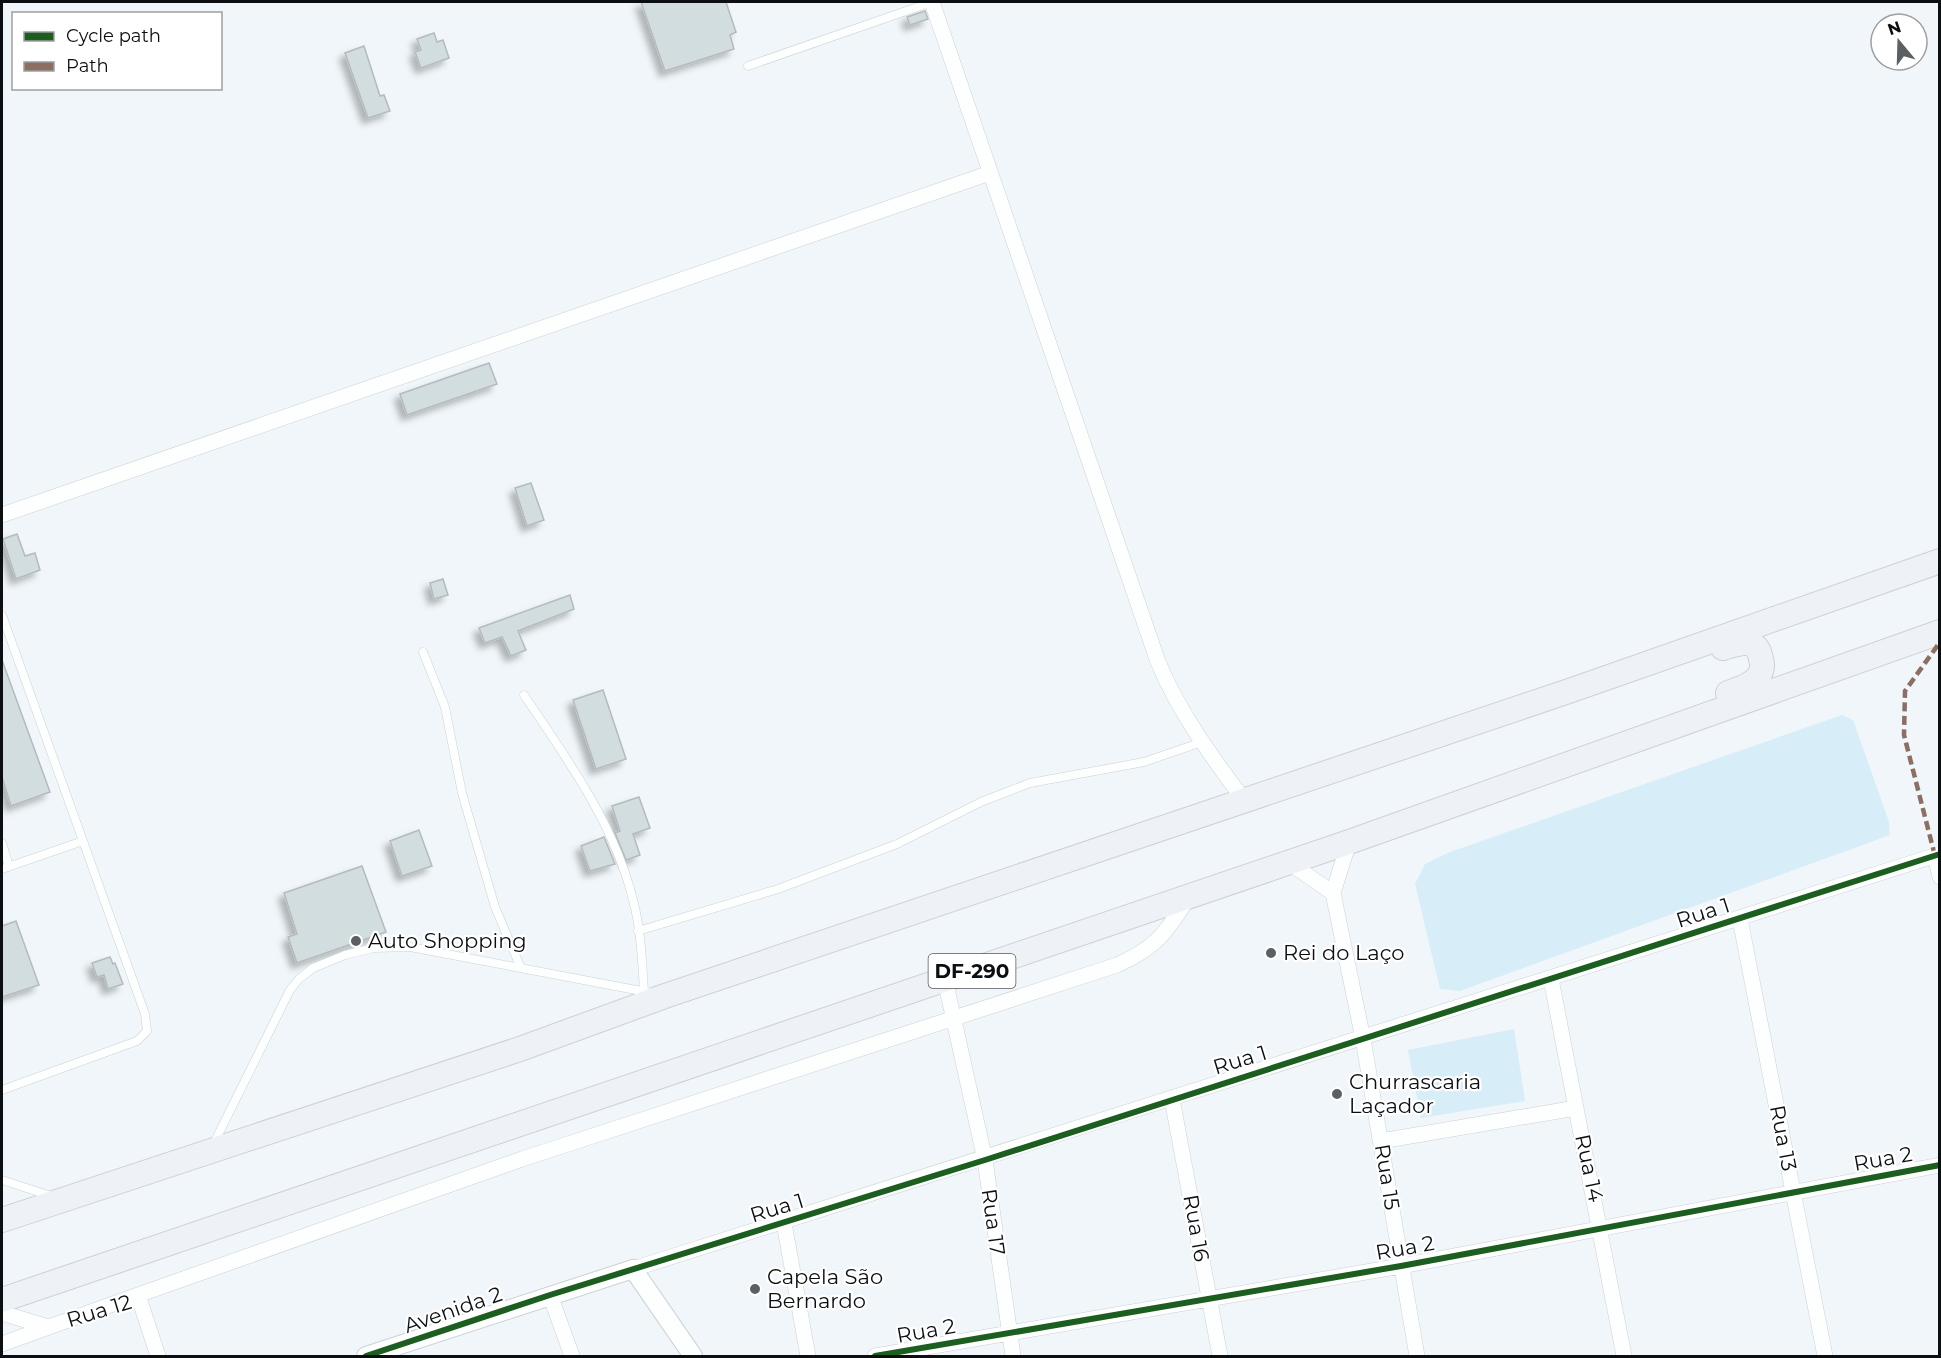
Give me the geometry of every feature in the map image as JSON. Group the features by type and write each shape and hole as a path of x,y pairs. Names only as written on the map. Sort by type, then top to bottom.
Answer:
{"highway":[{"path":"2,1220 210,1149 520,1049 654,993 1569,691 1940,561"},
{"name":"DF-290","path":"2,1300 451,1145 1349,842 1940,632"},
{"path":"1569,691 1618,686 1742,642 1750,642 1760,652 1763,665 1759,676 1746,687 1630,728 1612,738 1603,750"}],"street":[{"path":"932,2 1158,662 1169,688 1202,742 1244,800"},
{"path":"2,515 990,173"},
{"path":"1288,862 1333,893 1349,842"},
{"path":"1937,855 1940,877"},
{"name":"Rua 1","path":"550,1294 985,1160 1937,855"},
{"name":"Rua 15","path":"1333,893 1363,1039 1418,1356"},
{"path":"138,1295 522,1159 1135,957 1150,948 1166,933 1190,895"},
{"name":"Rua 13","path":"1740,919 1825,1356"},
{"name":"Rua 14","path":"1551,979 1624,1356"},
{"name":"Rua 17","path":"945,980 985,1160 1013,1356"},
{"name":"Rua 16","path":"1172,1099 1220,1356"},
{"path":"1381,1141 1576,1108"},
{"name":"Rua 2","path":"875,1356 1401,1266 1940,1166"},
{"path":"784,1223 808,1356"},
{"path":"633,1269 693,1356"},
{"path":"550,1294 572,1356"},
{"name":"Avenida 2","path":"368,1356 550,1294"},
{"name":"Rua 12","path":"2,1344 138,1295 158,1356"},
{"path":"2,1313 48,1327"}],"lane":[{"path":"748,66 932,2"},
{"path":"2,615 145,1014 147,1031 137,1041 2,1090"},
{"path":"423,652 445,707 462,793 495,907 520,966"},
{"path":"210,1149 290,990 313,968 345,955 373,948 396,946 445,952 654,993 627,877 601,816 574,769 524,695"},
{"path":"638,931 778,889 897,844 981,802 1030,783 1144,762 1202,742"},
{"path":"2,843 5,868 83,841"},
{"path":"2,1180 62,1199"}],"shaded area":[{"path":"1842,715 1853,720 1889,822 1890,835 1460,991 1440,989 1415,884 1425,864 1450,852"},
{"path":"1514,1029 1525,1101 1421,1118 1408,1050"}],"building":[{"path":"641,2 726,2 736,32 730,35 734,49 665,71"},
{"path":"925,11 928,19 910,25 907,17"},
{"path":"434,33 437,42 443,40 449,58 421,68 415,52 421,50 417,39"},
{"path":"364,46 380,96 384,95 390,111 368,118 345,53"},
{"path":"489,363 497,384 407,415 400,394"},
{"path":"531,483 544,520 527,526 515,488"},
{"path":"17,534 25,556 35,553 40,570 16,579 3,539"},
{"path":"443,579 448,595 434,599 430,583"},
{"path":"570,595 574,609 518,631 526,650 511,656 502,637 485,643 479,628"},
{"path":"2,660 50,792 11,806 2,777"},
{"path":"603,690 626,759 596,769 573,700"},
{"path":"639,797 650,828 633,834 640,855 626,860 615,833 620,831 612,806"},
{"path":"419,830 432,866 402,876 390,841"},
{"path":"604,837 615,864 590,871 581,846"},
{"path":"362,866 386,932 297,963 288,937 297,934 284,893"},
{"path":"16,921 39,985 2,997 2,926"},
{"path":"110,957 113,964 115,963 123,984 108,989 104,975 97,977 92,963"}],"marked path":[{"path":"1935,856 1904,735 1905,691 1940,642"}],"cycle path":[{"path":"366,1356 550,1295 985,1160 1940,854"},
{"path":"875,1356 1401,1266 1940,1165"}],"place":[{"name":"Auto Shopping","path":"356,941"},
{"name":"Rei do Laço","path":"1271,953"},
{"name":"Churrascaria Laçador","path":"1337,1094"},
{"name":"Capela São Bernardo","path":"755,1289"}]}
